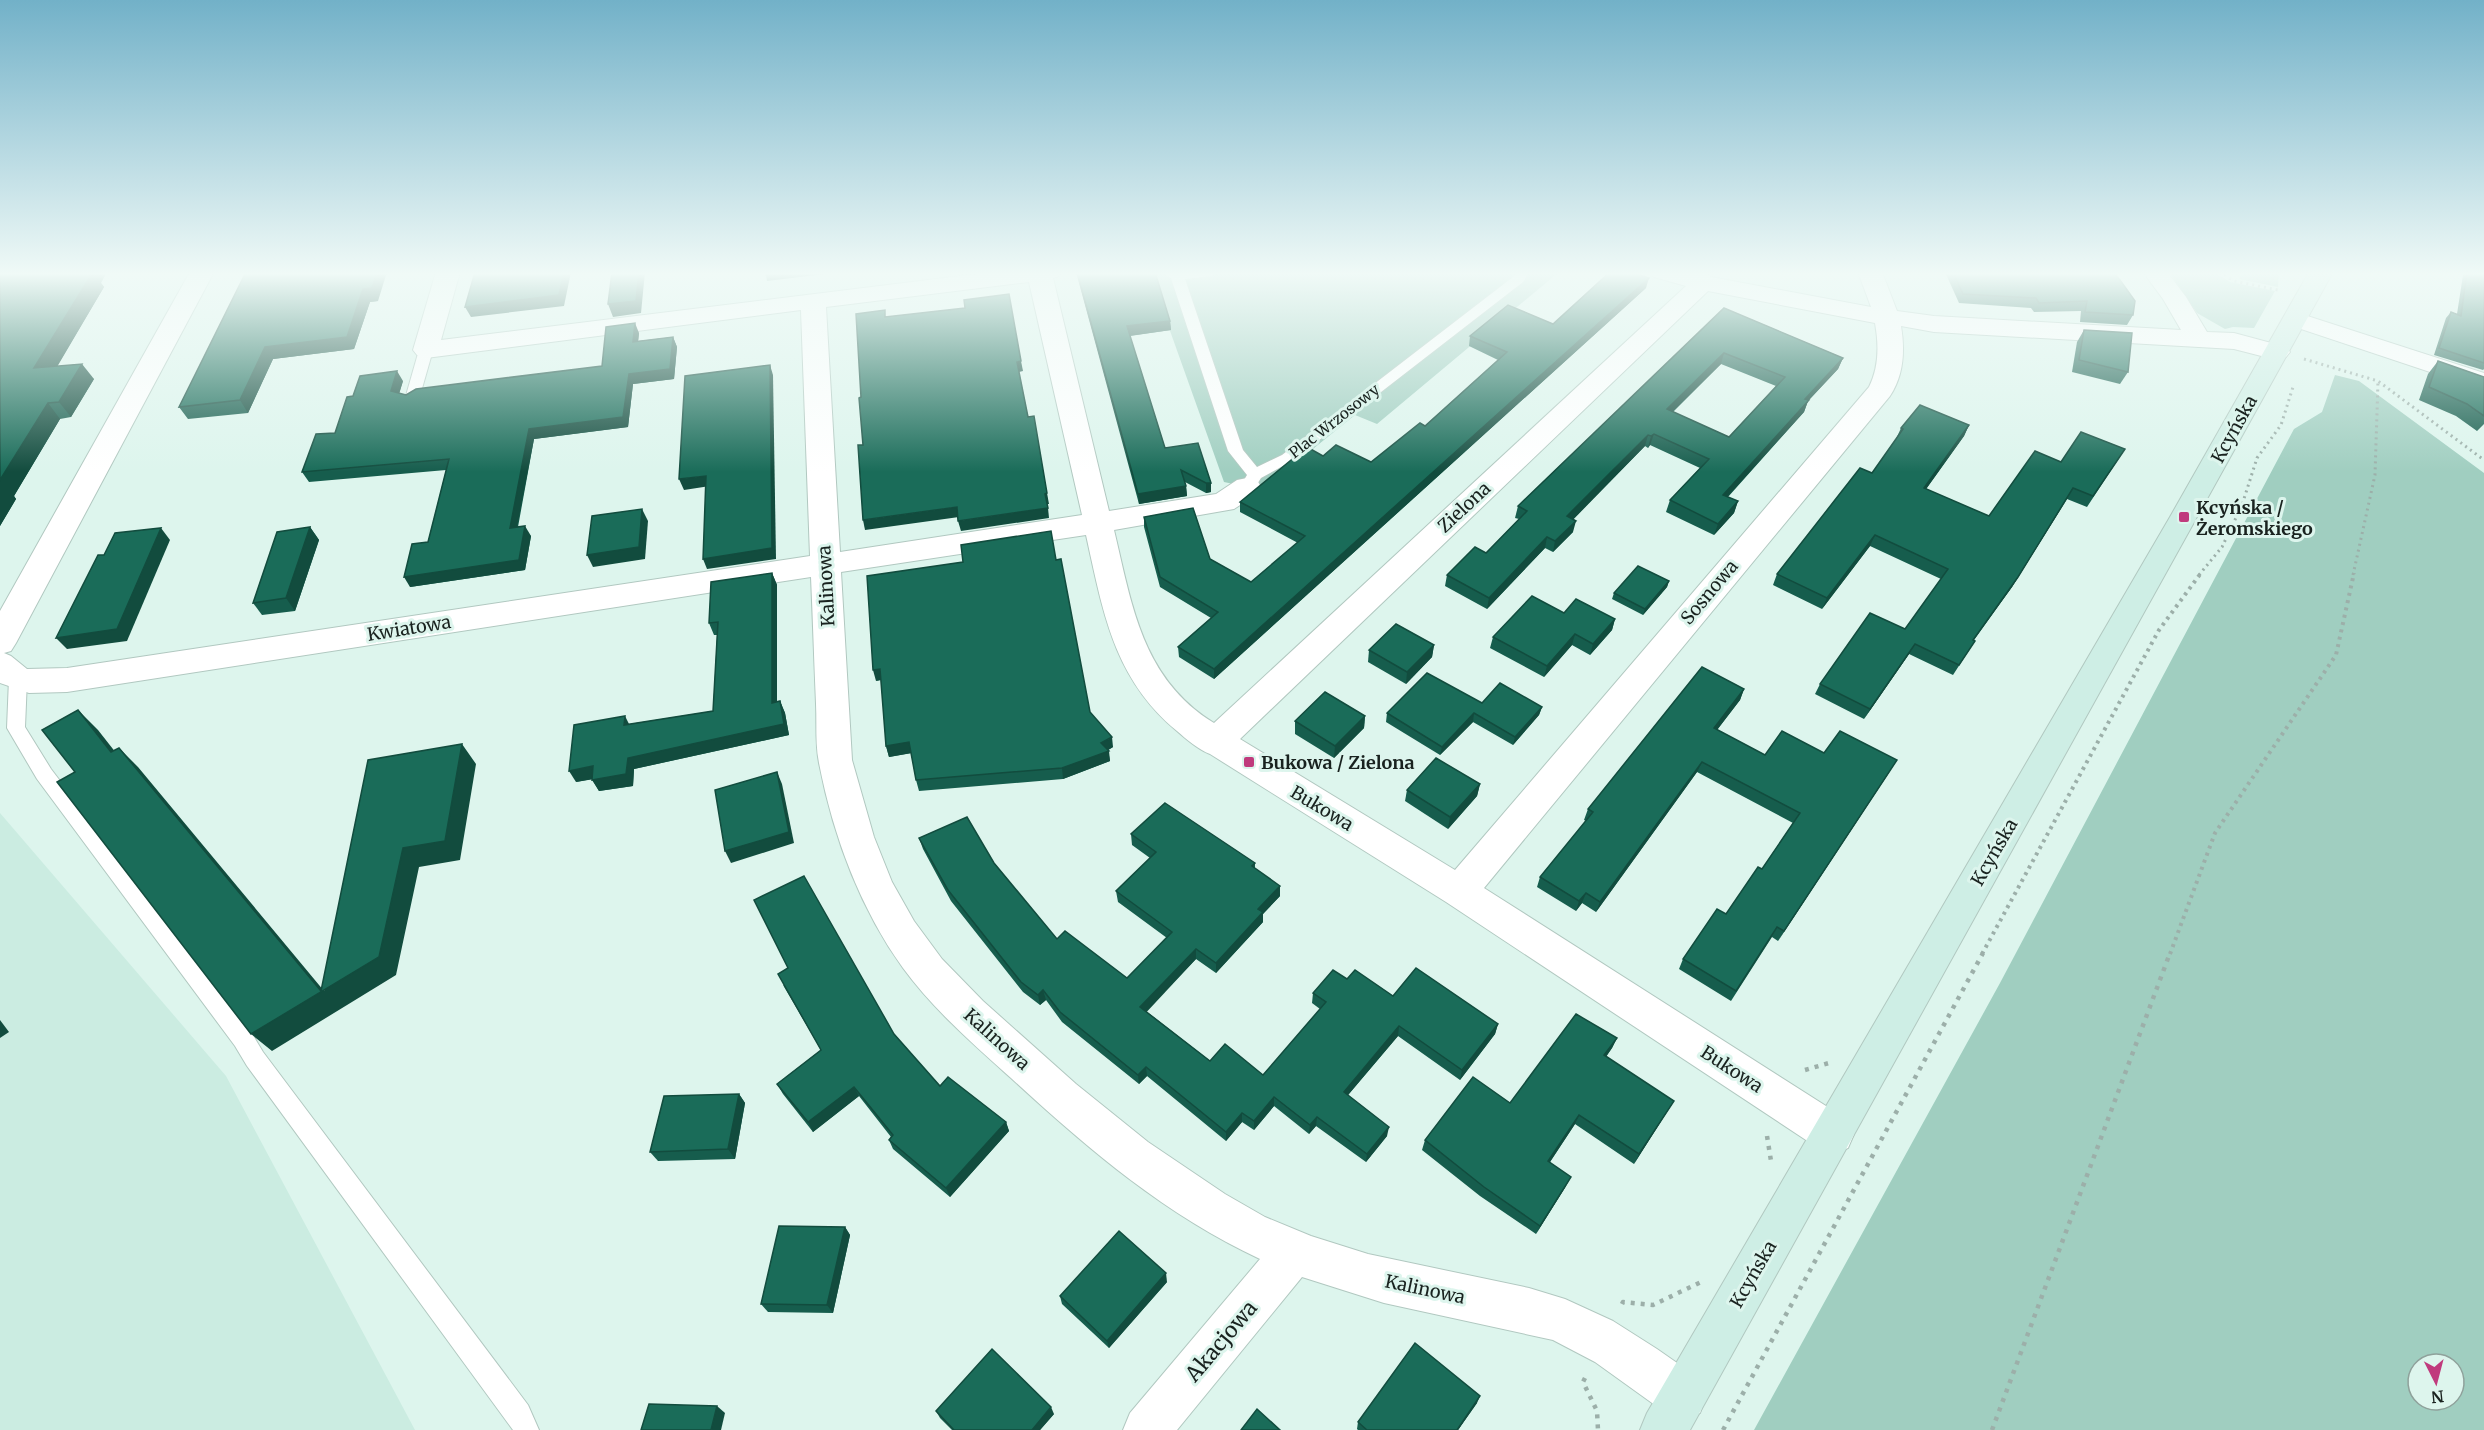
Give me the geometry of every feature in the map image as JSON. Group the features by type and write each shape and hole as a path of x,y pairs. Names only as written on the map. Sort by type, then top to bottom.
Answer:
{"street":[{"path":"0,643 165,339"},
{"path":"429,339 426,350 519,339"},
{"name":"Kalinowa","path":"815,339 835,760 845,808 873,883 916,955 965,1011 1118,1146 1207,1208 1252,1234 1333,1267 1380,1280 1509,1307 1563,1321 1639,1362 1674,1413"},
{"name":"Bukowa","path":"1057,339 1121,622 1132,654 1151,684 1174,710 1215,741 1459,891 1833,1134"},
{"name":"Zielona","path":"1215,741 1635,339"},
{"name":"Sosnowa","path":"1459,891 1881,390 1888,379 1891,363 1888,339"},
{"path":"2194,339 2234,341 2296,360"},
{"name":"Kcyńska","path":"1674,1413 1833,1134 2296,360 2292,339"},
{"path":"2353,339 2484,382"},
{"name":"Kwiatowa","path":"9,672 42,682 90,676 824,565 1224,502 1251,481"},
{"name":"Akacjowa","path":"1147,1430 1295,1251"}],"lane":[{"path":"1195,339 1236,451 1251,481"},
{"name":"Plac Wrzosowy","path":"1251,481 1287,458 1441,339"},
{"path":"412,399 426,350"},
{"path":"9,672 16,728 44,774 243,1039 255,1059 519,1414 526,1430"}],"path":[{"path":"2296,360 2316,348 2337,346 2344,339"},
{"path":"2296,360 2378,381 2484,460"},
{"path":"1723,1430 2159,630 2222,547 2242,505 2257,458 2281,425 2298,378"},
{"path":"1992,1430 2215,833 2336,655 2375,475 2378,381"},
{"path":"1766,1170 1771,1160 1766,1135 1756,1114 1787,1068 1808,1070 1833,1062"},
{"path":"1598,1430 1597,1411 1583,1382 1605,1343 1623,1302 1653,1305 1701,1282 1707,1272"}],"shaded area":[{"path":"1173,339 1479,339 1377,424 1355,415 1262,490 1224,482"},
{"path":"2335,375 2359,381 2484,473 2484,1430 1754,1430 2000,983 2294,429 2322,412"},
{"path":"0,813 226,1076 415,1430 0,1430"}],"building":[{"path":"0,339 52,339 34,368 82,364 59,402 48,403 0,480"},
{"path":"213,339 333,339 265,347 240,400 179,407"},
{"path":"605,339 633,339 633,342 673,339 670,369 629,374 623,417 529,429 510,528 525,526 519,560 404,577 412,544 428,542 449,459 302,472 316,434 335,433 347,397 353,396 360,376 397,371 391,391 406,395 416,389 602,366"},
{"path":"857,339 1017,339 1021,361 1017,362 1028,417 1034,416 1048,508 958,521 957,507 863,520 858,445 863,445 859,398 861,397"},
{"path":"1095,339 1131,339 1165,448 1198,443 1211,483 1206,483 1181,470 1186,486 1138,494"},
{"path":"1476,339 1581,339 1214,669 1178,647 1218,612 1160,577 1144,517 1193,508 1210,559 1251,582 1305,536 1240,502 1307,447 1323,456 1336,445 1371,462 1420,423 1425,426 1507,352"},
{"path":"1692,339 1797,339 1843,358 1805,399 1809,400 1723,495 1738,501 1718,524 1670,500 1709,459 1654,434 1648,435 1567,516 1576,521 1555,541 1547,537 1489,598 1447,575 1475,547 1486,553 1527,511 1518,506","holes":["1724,353 1785,377 1729,437 1667,409"]},
{"path":"2083,339 2131,339 2128,372 2079,360"},
{"path":"2442,339 2484,339 2484,363 2439,348"},
{"path":"2438,361 2484,377 2484,416 2467,404 2429,387"},
{"path":"770,365 772,548 703,559 706,476 679,479 685,376"},
{"path":"1920,405 1969,425 1924,488 1989,516 2035,451 2061,462 2081,432 2125,449 2093,496 2073,488 2018,577 1973,640 1975,641 1959,665 1915,644 1870,709 1820,684 1870,613 1905,629 1948,569 1875,535 1827,598 1777,574 1860,468 1872,473 1903,429 1901,428"},
{"path":"642,509 639,547 587,555 592,516"},
{"path":"310,527 286,598 253,603 277,532"},
{"path":"161,528 117,629 56,638 98,555 104,555 115,533"},
{"path":"1051,531 1056,560 1061,559 1090,712 1112,737 1101,743 1109,751 1062,768 916,780 909,742 886,746 880,669 873,670 867,576 963,562 961,545"},
{"path":"1638,566 1669,581 1645,609 1614,593"},
{"path":"772,573 772,703 780,701 784,724 628,758 626,774 592,780 593,766 569,771 574,725 625,716 624,725 713,711 718,622 709,623 711,582"},
{"path":"1532,596 1564,613 1576,599 1615,619 1593,644 1575,634 1547,666 1493,637"},
{"path":"1396,624 1434,645 1407,672 1369,650"},
{"path":"1702,667 1744,689 1714,728 1765,755 1782,731 1824,753 1840,731 1897,760 1784,931 1777,927 1736,991 1683,959 1717,909 1726,914 1758,867 1762,869 1800,813 1702,762 1600,902 1586,893 1579,901 1540,877 1593,812 1588,809"},
{"path":"1427,673 1482,703 1500,683 1542,707 1515,737 1474,713 1442,747 1387,713"},
{"path":"1325,692 1365,716 1335,746 1295,721"},
{"path":"78,710 111,752 119,748 321,991 368,760 462,744 445,841 403,848 379,957 251,1034 57,782 75,772 42,730"},
{"path":"1436,758 1480,784 1450,817 1407,790"},
{"path":"777,772 789,832 725,851 715,790"},
{"path":"1165,803 1255,863 1252,866 1280,886 1258,909 1263,912 1216,963 1196,949 1140,1007 1210,1061 1225,1044 1263,1075 1326,1002 1313,993 1333,970 1347,979 1355,970 1393,996 1416,968 1498,1024 1462,1070 1399,1026 1344,1092 1389,1127 1367,1154 1317,1117 1310,1125 1274,1097 1254,1121 1242,1113 1226,1132 1146,1067 1138,1075 1060,1012 1043,990 1038,995 1021,982 948,890 919,838 967,817 994,863 1057,939 1065,931 1127,978 1172,932 1116,891 1156,852 1131,834"},
{"path":"804,876 894,1034 940,1086 948,1077 1006,1122 946,1188 889,1140 893,1135 854,1087 808,1122 777,1084 821,1050 778,974 788,968 754,900"},
{"path":"1576,1014 1617,1038 1604,1055 1674,1101 1639,1154 1579,1115 1548,1161 1571,1177 1540,1226 1484,1187 1425,1140 1473,1077 1510,1103"},
{"path":"739,1094 728,1149 650,1152 664,1096"},
{"path":"779,1226 845,1227 827,1305 761,1304"},
{"path":"1119,1231 1166,1273 1107,1341 1060,1296"},
{"path":"1415,1343 1480,1396 1457,1430 1367,1430 1358,1422"},
{"path":"992,1349 1051,1407 1032,1430 954,1430 936,1411"},
{"path":"649,1404 717,1406 711,1430 641,1430"},
{"path":"1257,1409 1280,1430 1241,1430"}],"place":[{"name":"Kcyńska / Żeromskiego","path":"2184,517"},
{"name":"Bukowa / Zielona","path":"1249,762"}]}
